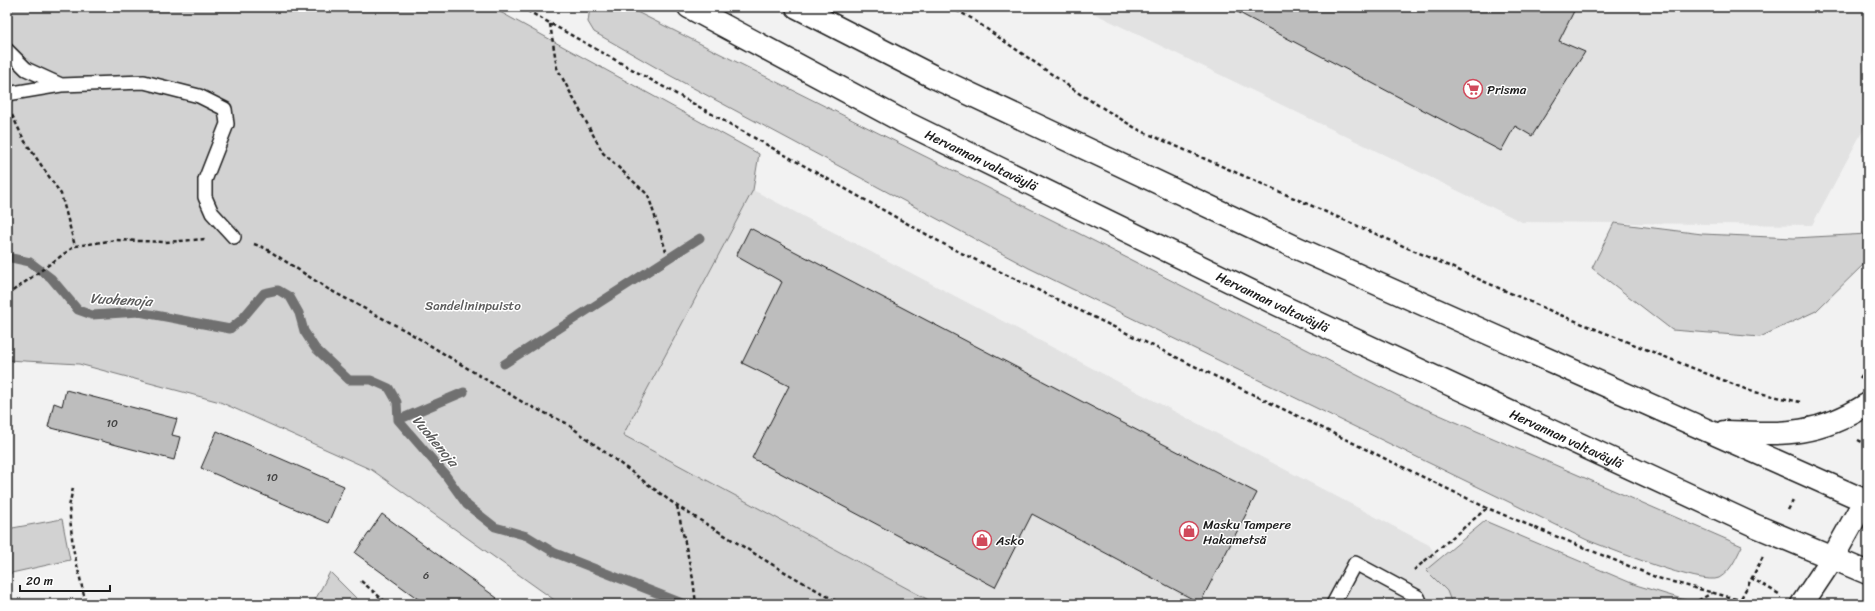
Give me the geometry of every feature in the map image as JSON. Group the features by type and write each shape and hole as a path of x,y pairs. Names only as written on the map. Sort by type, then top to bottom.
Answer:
{"main road":[{"name":"Hervannan valtaväylä","path":"689,7 902,121 1279,305 1749,523 1868,573"},
{"path":"797,7 934,77 1297,248 1714,432 1866,501 1832,559 1793,600"},
{"path":"1714,432 1781,434 1817,429 1848,417 1868,404"}],"lane":[{"path":"7,50 26,69 61,85"},
{"path":"7,94 61,85 144,82 199,96 224,109 227,124 205,180 205,197 212,213 234,237"},
{"path":"1333,604 1355,563 1418,597 1420,604"}],"path":[{"path":"521,7 949,247 1487,508 1658,578 1740,600"},
{"path":"950,7 971,18 1080,94 1137,129 1558,314 1750,391 1805,403"},
{"path":"550,24 557,68 603,153 648,195 666,252"},
{"path":"11,113 24,140 61,194 75,246"},
{"path":"7,295 75,246 116,240 165,242 234,237 265,248 328,289 410,333 524,403 566,423 677,506 778,568 841,604"},
{"path":"1848,417 1858,441 1868,445"},
{"path":"73,488 69,507 73,548 86,604"},
{"path":"677,506 693,579 696,604"},
{"path":"1392,583 1411,572 1487,508"},
{"path":"1738,604 1751,578 1793,600"},
{"path":"361,581 388,604"},
{"path":"1692,604 1713,592"}],"shaded area":[{"path":"1081,7 1868,7 1868,121 1812,225 1522,222"},
{"path":"753,190 1429,545 1470,604 936,604 623,435"}],"green space":[{"name":"Sandelininpuisto","path":"7,7 491,7 759,154 753,190 623,435 936,604 560,604 372,470 220,402 79,364 7,360"},
{"path":"590,7 627,7 1084,236 1412,403 1742,546 1727,572 1719,578 1709,579 1675,572 1587,540 1029,268 671,76 594,32 588,22"},
{"path":"1614,223 1702,234 1794,238 1868,234 1868,260 1816,311 1760,337 1672,330 1592,268"},
{"path":"62,519 70,560 7,574 7,529"},
{"path":"1485,521 1636,585 1698,604 1452,604 1447,591 1426,570"},
{"path":"330,572 359,601 356,604 313,604"}],"building":[{"name":"Prisma","path":"1228,7 1576,7 1559,41 1585,52 1532,136 1515,126 1501,151"},
{"path":"750,228 1257,493 1200,603 1032,514 995,587 752,458 789,386 742,363 782,282 736,256"},
{"path":"66,390 177,419 172,435 180,437 174,460 48,427 54,403 62,406"},
{"path":"217,431 344,486 328,523 201,468"},
{"path":"382,514 497,598 493,604 425,604 355,553"},
{"path":"1406,600 1407,604 1393,604"}],"waterway":[{"path":"504,364 700,238"},
{"name":"Vuohenoja","path":"7,257 30,262 51,278 78,310 92,315 139,312 230,329 241,320 264,293 278,290 290,297 299,313 304,331 315,348 349,380 371,380 389,388 397,402 398,420 444,473 467,505 495,527 527,536 555,553 682,603 701,604"},
{"path":"398,420 464,392"}],"place":[{"name":"Prisma","path":"1473,89"},
{"name":"Masku Tampere Hakametsä","path":"1189,531"},
{"name":"Asko","path":"982,540"}]}
